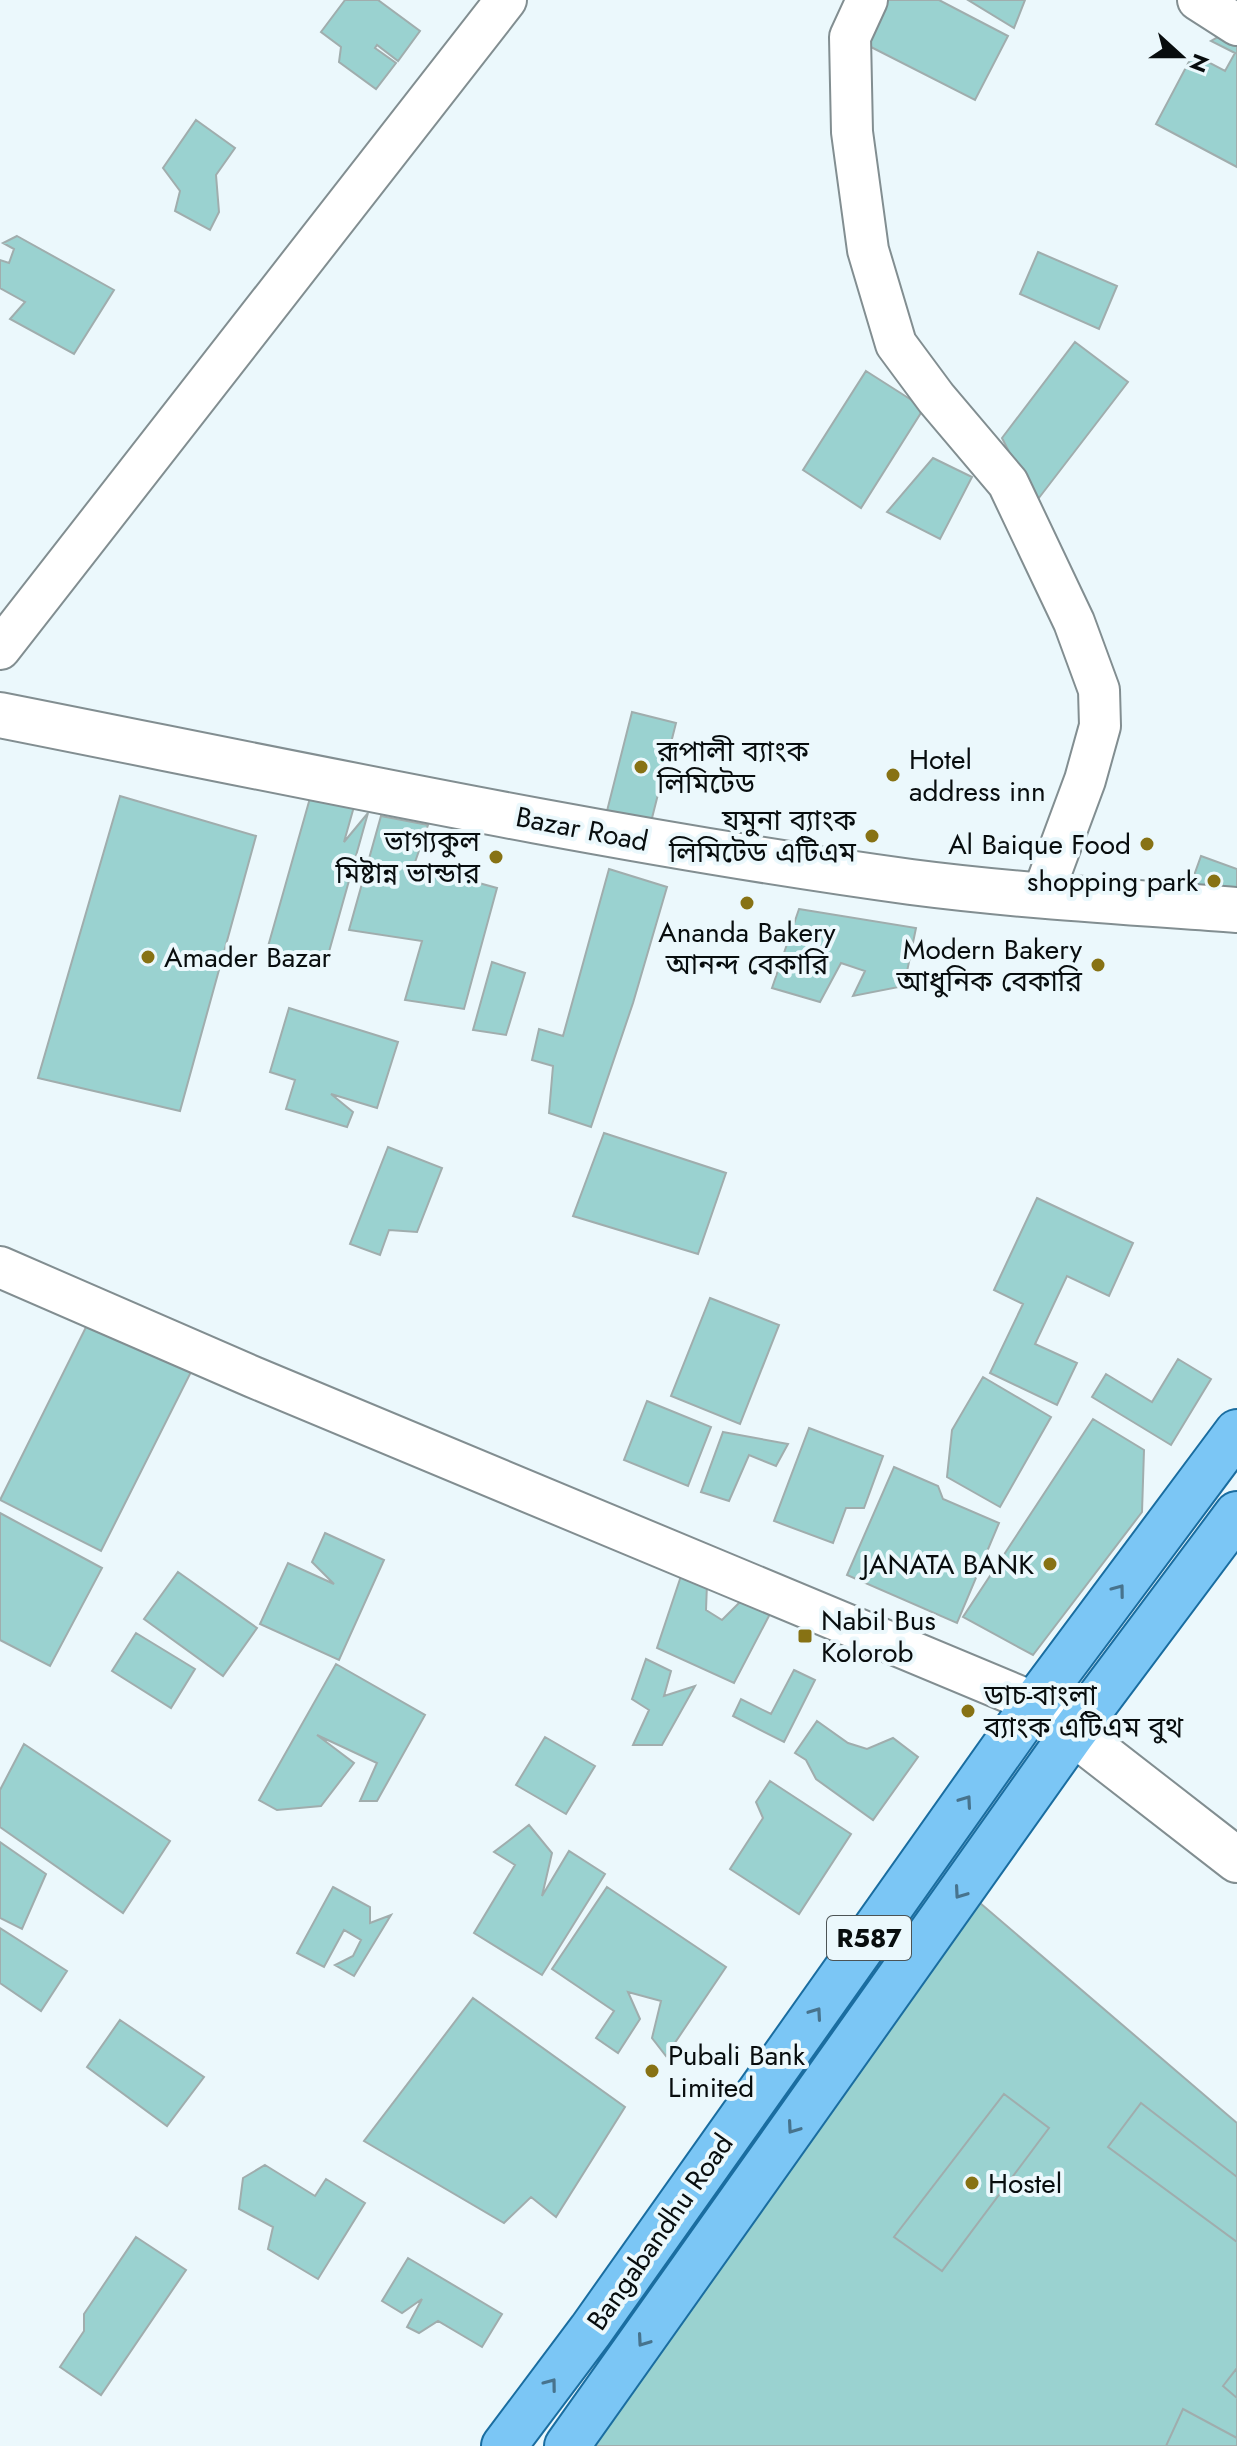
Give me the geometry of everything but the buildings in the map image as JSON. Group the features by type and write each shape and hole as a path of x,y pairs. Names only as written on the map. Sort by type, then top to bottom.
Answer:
{"main road":[{"name":"Bangabandhu Road","path":"504,2446 591,2330 1035,1703 1237,1432"},
{"name":"Bangabandhu Road","path":"567,2446 1073,1733 1237,1514"}],"street":[{"path":"0,649 506,0"},
{"path":"867,0 850,37 852,132 868,250 896,344 936,398 1008,483 1074,622 1099,690 1100,726 1097,739 1042,896"},
{"path":"1198,0 1237,25"},
{"name":"Bazar Road","path":"0,715 712,853 914,882 1042,896 1237,910"},
{"path":"0,1267 253,1377 1035,1703 1237,1860"}],"place":[{"name":"রূপালী ব্যাংক লিমিটেড","path":"641,767"},
{"name":"Hotel address inn","path":"893,775"},
{"name":"যমুনা ব্যাংক লিমিটেড এটিএম","path":"872,836"},
{"name":"Al Baique Food","path":"1147,844"},
{"name":"ভাগ্যকুল মিষ্টান্ন ভান্ডার","path":"496,857"},
{"name":"shopping park","path":"1214,881"},
{"name":"Ananda Bakery আনন্দ বেকারি","path":"747,903"},
{"name":"Amader Bazar","path":"148,957"},
{"name":"Modern Bakery আধুনিক বেকারি","path":"1098,965"},
{"name":"JANATA BANK","path":"1050,1564"},
{"name":"Nabil Bus Kolorob","path":"805,1636"},
{"name":"ডাচ-বাংলা ব্যাংক এটিএম বুথ","path":"968,1711"},
{"name":"Pubali Bank Limited","path":"652,2071"},
{"name":"Hostel","path":"972,2183"}]}
